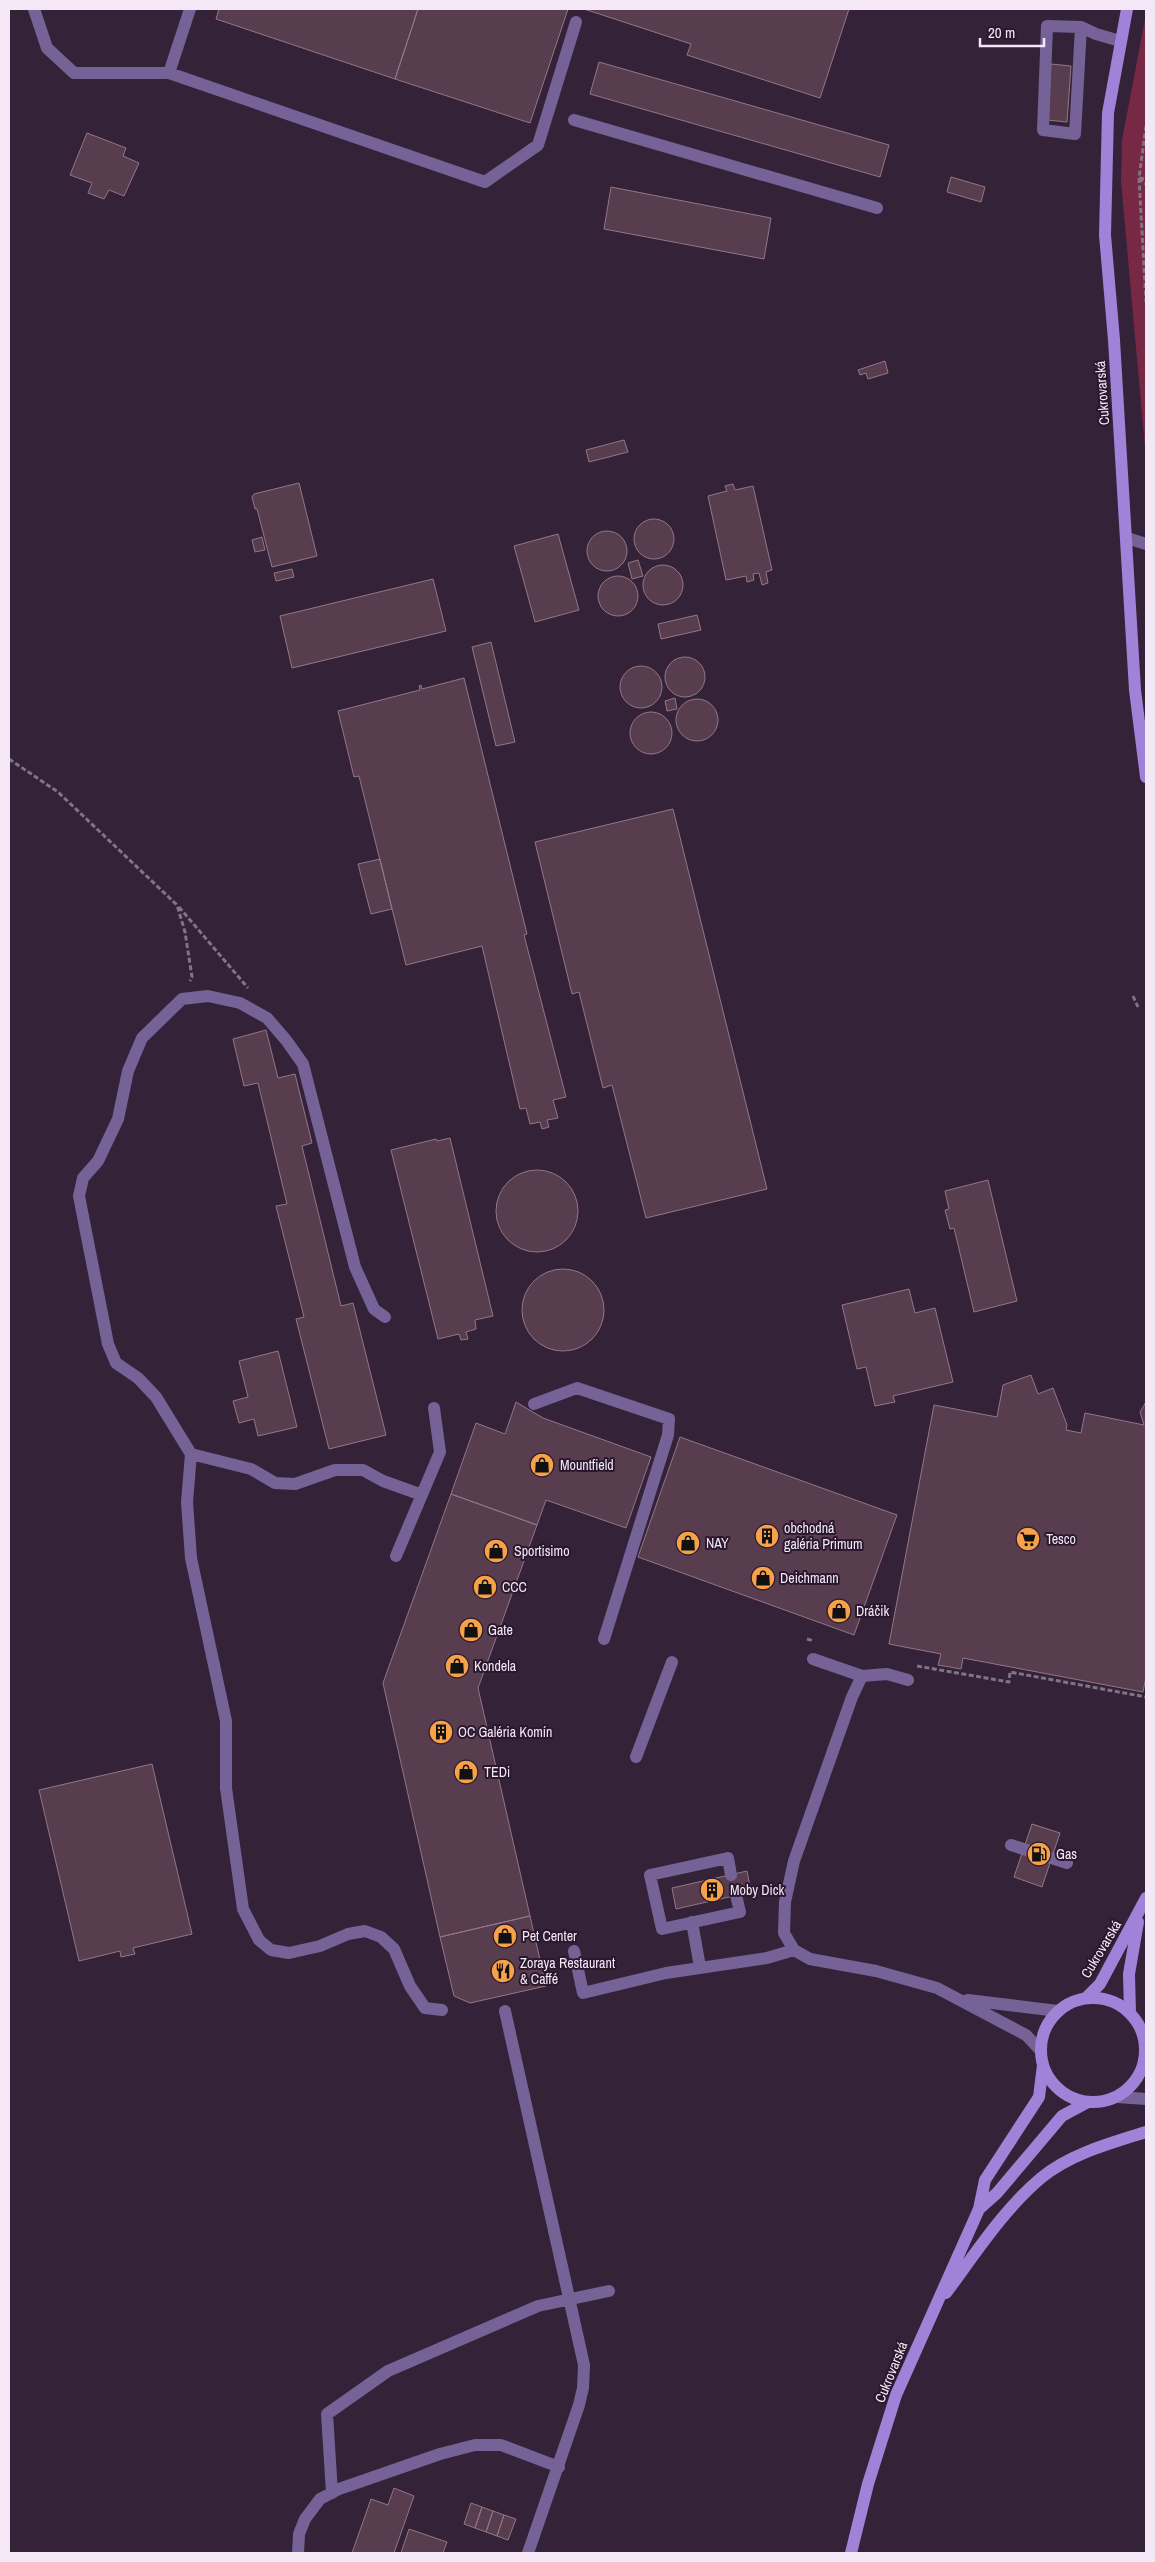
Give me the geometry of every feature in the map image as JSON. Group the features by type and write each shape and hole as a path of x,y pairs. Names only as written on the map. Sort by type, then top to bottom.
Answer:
{"main road":[{"name":"Cukrovarská","path":"1127,9 1108,113 1105,235 1127,538 1135,690 1146,777"},
{"name":"Cukrovarská","path":"1086,1998 1100,1984 1146,1898"},
{"name":"Cukrovarská","path":"1130,2013 1129,1974 1139,1913"},
{"name":"Cukrovarská","path":"852,2553 868,2484 896,2395 932,2310 979,2209 986,2180 1039,2097 1043,2065 1041,2051 1043,2036 1048,2023 1058,2011 1071,2002 1086,1998 1102,1999 1118,2004 1130,2013 1140,2027 1145,2044 1145,2061 1139,2075 1129,2088 1116,2097 1103,2102 1088,2102 1068,2096 1053,2083 1043,2065"},
{"name":"Cukrovarská","path":"979,2209 997,2193 1062,2116 1088,2102"},
{"path":"932,2310 1005,2216 1042,2177 1091,2149 1146,2132"}],"street":[{"path":"34,9 47,48 74,73 169,74 485,182 538,145 576,22"},
{"path":"169,74 190,9"},
{"path":"1081,27 1076,134 1043,130 1047,26 1081,27 1096,34 1120,40"},
{"path":"574,120 877,208"},
{"path":"1127,538 1146,544"},
{"path":"385,1317 374,1309 355,1267 303,1064 267,1018 240,1003 208,996 182,999 142,1038 128,1071 118,1119 98,1161 83,1178 79,1196 108,1344 116,1363 138,1378 156,1397 191,1454 187,1502 191,1558 226,1721 226,1788 243,1909 259,1940 271,1950 289,1953 320,1946 348,1934 366,1931 381,1937 394,1950 410,1986 425,2008 442,2010"},
{"path":"534,1404 577,1388 669,1419 668,1435 604,1638"},
{"path":"396,1556 440,1452 434,1408"},
{"path":"191,1454 251,1469 275,1483 295,1484 335,1470 363,1470 383,1481 422,1495"},
{"path":"813,1659 862,1676 887,1674 908,1680"},
{"path":"636,1757 672,1662"},
{"path":"862,1676 852,1697 794,1861 785,1902 784,1933 794,1950 810,1959 876,1971 937,1988 961,1999 1026,2035 1041,2051"},
{"path":"1011,1845 1067,1863"},
{"path":"731,1875 728,1858 650,1875 662,1929 740,1912 736,1896"},
{"path":"692,1922 700,1967"},
{"path":"574,1951 583,1993 700,1967 767,1958 794,1950"},
{"path":"961,1999 1058,2011"},
{"path":"505,2011 584,2365 583,2388 560,2467 528,2553"},
{"path":"1116,2097 1146,2099"},
{"path":"332,2493 327,2414 388,2371 538,2306 609,2291"},
{"path":"298,2553 299,2534 305,2519 320,2499 440,2454 476,2445 502,2445 560,2467"}],"path":[{"path":"1146,126 1139,178 1146,302"},
{"path":"1139,178 1146,179"},
{"path":"1139,178 1146,184"},
{"path":"9,759 58,792 177,905 250,990"},
{"path":"177,905 185,932 192,977 182,999"},
{"path":"1133,996 1138,1007"},
{"path":"807,1639 816,1642"},
{"path":"911,1665 1009,1682 1010,1672 1146,1697"}],"shaded area":[{"path":"1146,14 1146,459 1121,181 1122,140"}],"building":[{"path":"219,9 418,9 395,79 216,19"},
{"path":"418,9 568,9 530,123 395,79"},
{"path":"584,9 849,9 820,98 687,55 691,44"},
{"path":"599,62 889,145 880,177 590,94"},
{"path":"1051,64 1071,66 1067,122 1047,120"},
{"path":"87,133 126,148 123,156 139,163 124,196 109,190 104,199 88,193 92,183 70,175"},
{"path":"951,177 985,187 981,202 947,192"},
{"path":"611,187 771,218 764,259 604,229"},
{"path":"885,361 888,373 868,379 866,373 860,375 858,370"},
{"path":"624,440 628,452 589,462 586,450"},
{"path":"299,483 317,556 272,567 257,509 255,509 252,497 254,494"},
{"path":"733,484 735,490 753,486 772,570 766,572 768,583 762,585 759,573 753,574 754,580 747,582 746,576 726,580 708,496 727,491 725,486"},
{"path":"650,519 658,519 665,522 671,528 674,539 671,550 665,556 658,559 650,559 643,556 637,550 634,543 634,535 637,528 643,522"},
{"path":"603,531 611,531 618,534 624,540 627,551 624,562 618,568 611,571 603,571 596,568 590,562 587,555 587,547 590,540 596,534"},
{"path":"558,534 579,610 535,622 514,546"},
{"path":"262,537 265,550 255,552 252,540"},
{"path":"638,560 643,576 632,579 628,563"},
{"path":"663,565 677,571 683,585 677,599 663,605 649,599 643,585 649,571"},
{"path":"292,569 294,577 276,581 274,573"},
{"path":"622,576 629,579 635,585 638,596 637,604 629,613 622,616 614,616 607,613 599,604 598,592 601,585 610,577"},
{"path":"433,579 446,631 292,668 280,616"},
{"path":"697,615 701,630 661,639 658,624"},
{"path":"491,642 515,742 496,746 472,647"},
{"path":"689,657 696,660 702,666 705,677 704,685 696,694 689,697 681,697 674,694 666,685 665,673 668,666 677,658"},
{"path":"641,666 656,672 662,687 656,702 641,708 626,702 620,687 626,672"},
{"path":"464,678 527,934 524,935 566,1097 553,1100 558,1118 547,1120 549,1127 542,1129 540,1122 530,1124 526,1108 520,1109 482,946 406,965 359,776 354,777 338,711 420,690 419,686 421,685 422,689"},
{"path":"675,698 677,709 667,711 665,701"},
{"path":"697,699 712,705 718,720 712,735 697,741 682,735 676,720 682,705"},
{"path":"651,712 666,718 672,733 666,748 651,754 636,748 630,733 636,718"},
{"path":"673,809 767,1189 646,1218 612,1085 603,1088 579,992 572,994 535,842"},
{"path":"380,859 392,909 371,914 358,864"},
{"path":"266,1030 278,1078 295,1074 312,1143 302,1146 341,1306 353,1303 386,1435 329,1449 296,1319 304,1317 276,1206 287,1204 258,1083 244,1086 233,1039"},
{"path":"450,1138 493,1316 475,1320 476,1329 466,1332 468,1339 461,1340 459,1334 438,1339 391,1150 436,1139 437,1141"},
{"path":"537,1170 553,1173 566,1182 575,1195 578,1211 575,1227 566,1240 553,1249 537,1252 521,1249 508,1240 499,1227 496,1211 499,1195 508,1182 521,1173"},
{"path":"988,1180 1017,1301 974,1312 954,1228 950,1229 945,1210 949,1209 945,1191"},
{"path":"563,1269 579,1272 592,1281 601,1294 604,1310 601,1326 592,1339 579,1348 563,1351 547,1348 534,1339 525,1326 522,1310 525,1294 534,1281 547,1272"},
{"path":"909,1289 915,1313 935,1308 953,1382 893,1396 895,1402 875,1406 866,1367 857,1369 842,1305"},
{"path":"278,1351 297,1427 258,1436 254,1419 239,1423 233,1401 248,1397 239,1361"},
{"name":"Tesco","path":"1031,1375 1038,1394 1053,1388 1067,1425 1066,1430 1081,1433 1085,1413 1144,1425 1140,1412 1146,1402 1146,1677 1143,1692 963,1658 961,1669 938,1665 941,1654 889,1644 934,1405 997,1417 1003,1385"},
{"path":"516,1402 543,1418 651,1457 626,1528 546,1500 537,1525 451,1494 476,1423 505,1434"},
{"name":"obchodná galéria Primum","path":"680,1437 897,1515 854,1635 638,1557"},
{"name":"OC Galéria Komín","path":"451,1494 537,1525 478,1688 530,1916 440,1937 383,1683"},
{"path":"152,1764 192,1934 133,1948 135,1954 121,1957 120,1951 79,1961 39,1790"},
{"path":"1032,1824 1060,1833 1042,1887 1014,1877"},
{"name":"Moby Dick","path":"747,1871 751,1892 676,1909 672,1888"},
{"path":"530,1916 546,1986 470,2003 454,1996 440,1937"},
{"path":"394,2488 414,2496 394,2553 352,2553 371,2499 388,2505"},
{"path":"471,2503 482,2507 475,2528 464,2524"},
{"path":"482,2507 493,2511 486,2532 475,2528"},
{"path":"493,2511 504,2515 497,2536 486,2532"},
{"path":"504,2515 516,2519 508,2540 497,2536"},
{"path":"409,2529 447,2542 443,2553 401,2553"}],"place":[{"name":"Mountfield","path":"542,1465"},
{"name":"obchodná galéria Primum","path":"767,1536"},
{"name":"Tesco","path":"1028,1539"},
{"name":"NAY","path":"688,1543"},
{"name":"Sportisimo","path":"496,1551"},
{"name":"Deichmann","path":"763,1578"},
{"name":"CCC","path":"485,1587"},
{"name":"Dráčik","path":"839,1611"},
{"name":"Gate","path":"471,1630"},
{"name":"Kondela","path":"457,1666"},
{"name":"OC Galéria Komín","path":"441,1732"},
{"name":"TEDi","path":"466,1772"},
{"name":"Gas","path":"1039,1854"},
{"name":"Moby Dick","path":"712,1890"},
{"name":"Pet Center","path":"505,1936"},
{"name":"Zoraya Restaurant & Caffé","path":"503,1971"}]}
